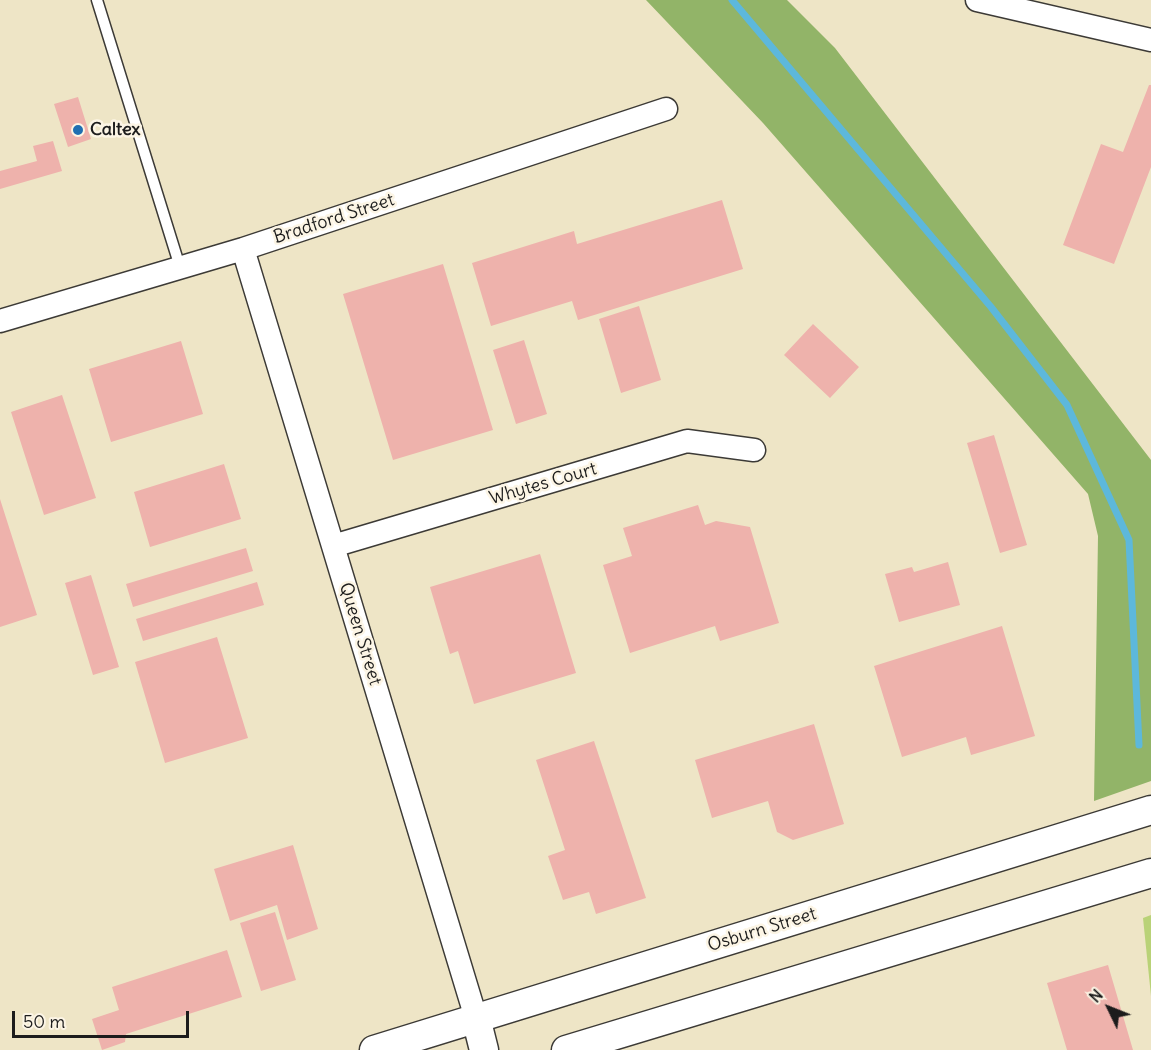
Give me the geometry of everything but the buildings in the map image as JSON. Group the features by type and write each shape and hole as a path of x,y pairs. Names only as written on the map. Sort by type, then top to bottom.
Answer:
{"street":[{"path":"976,0 1151,40"},
{"name":"Bradford Street","path":"0,321 243,249 666,109"},
{"name":"Queen Street","path":"243,249 476,1018"},
{"name":"Whytes Court","path":"333,546 687,441 754,450"},
{"name":"Osburn Street","path":"374,1050 1151,810"},
{"path":"566,1050 1151,873"},
{"path":"476,1018 484,1050"}],"lane":[{"path":"97,0 180,267"}],"green space":[{"path":"646,0 787,0 835,48 1151,460 1151,781 1094,801 1098,536 1088,494 763,123"},
{"path":"1151,915 1151,996 1143,918"}],"waterway":[{"path":"732,0 991,307 1067,405 1129,540 1139,745"}],"place":[{"name":"Caltex","path":"78,130"}]}
